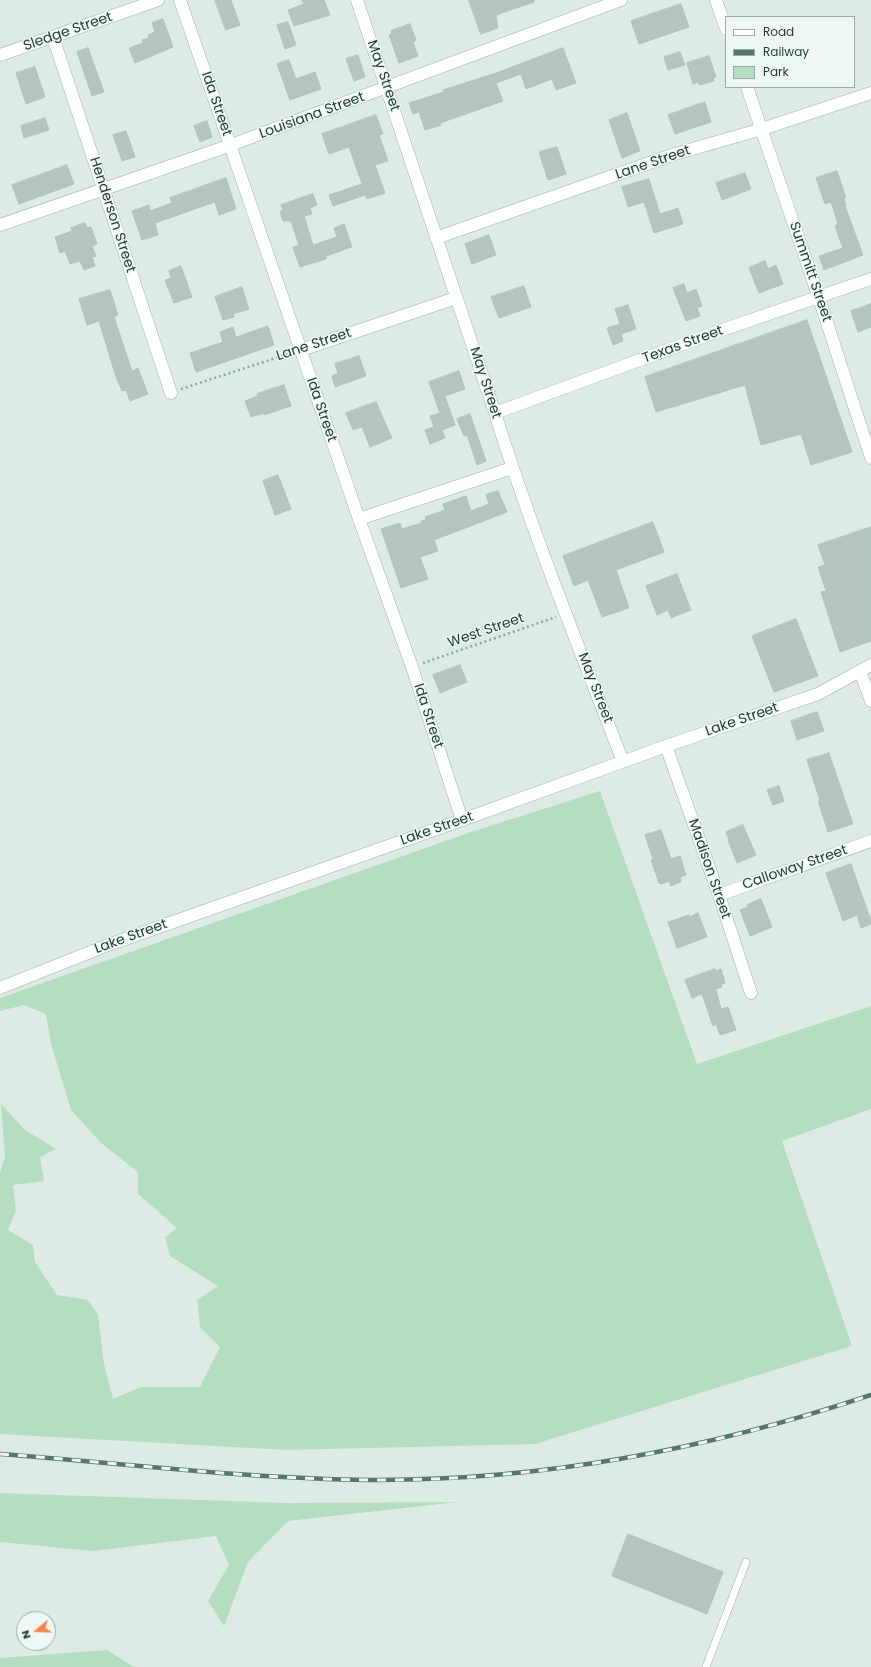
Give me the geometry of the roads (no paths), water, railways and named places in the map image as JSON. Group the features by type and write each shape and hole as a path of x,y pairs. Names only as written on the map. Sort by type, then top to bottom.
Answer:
{"street":[{"name":"Sledge Street","path":"0,55 53,37 126,6 158,0"},
{"name":"Ida Street","path":"180,0 231,145 300,350 412,667 462,820"},
{"name":"May Street","path":"357,0 456,298 496,413 512,468 623,762"},
{"name":"Louisiana Street","path":"0,225 103,188 231,145 621,0"},
{"path":"716,0 725,26"},
{"name":"Henderson Street","path":"53,37 171,392"},
{"name":"Summitt Street","path":"747,88 871,458"},
{"name":"Lane Street","path":"436,238 675,154 762,129 871,93"},
{"name":"Texas Street","path":"496,413 719,331 871,279"},
{"name":"Lane Street","path":"300,350 456,298"},
{"path":"359,519 512,468"},
{"path":"866,668 871,701"},
{"name":"Lake Street","path":"0,988 108,945 666,746 818,694 866,668"},
{"name":"Madison Street","path":"666,746 719,895 751,993"},
{"name":"Calloway Street","path":"719,895 871,842"}],"lane":[{"path":"706,1667 746,1562"}],"railway":[{"path":"0,1454 232,1474 325,1479 435,1479 499,1475 562,1468 687,1446 749,1431 871,1395"}]}
